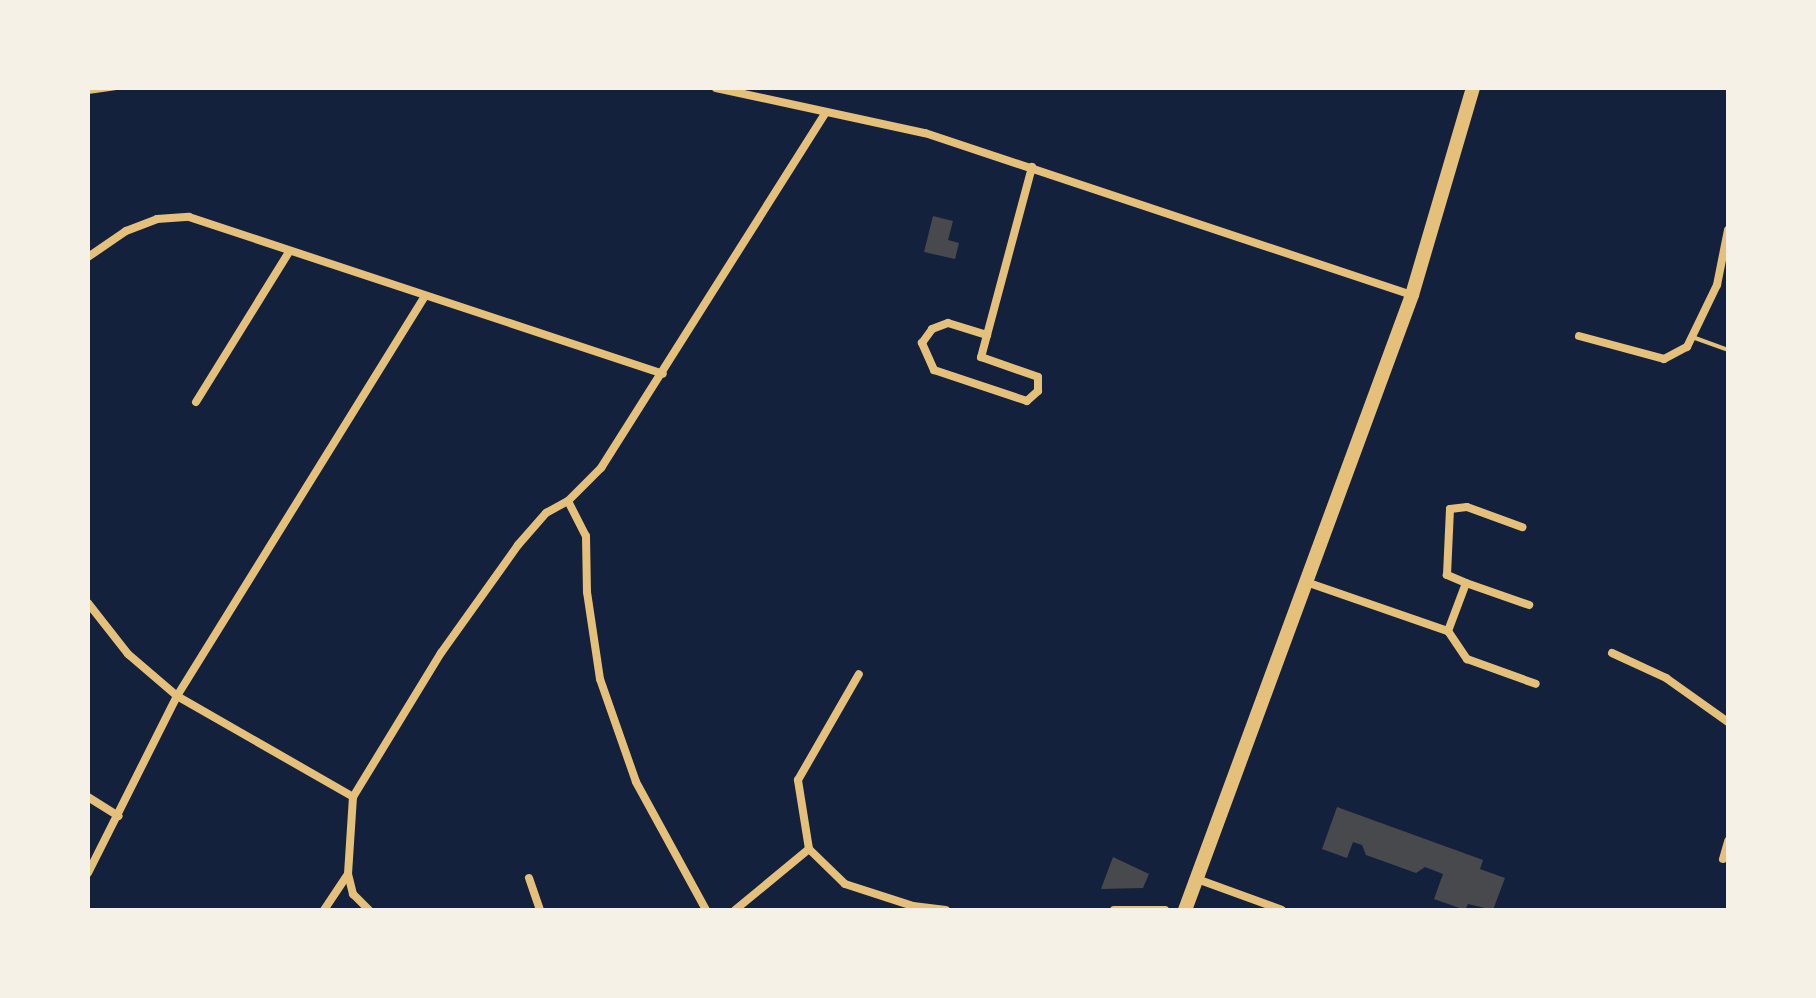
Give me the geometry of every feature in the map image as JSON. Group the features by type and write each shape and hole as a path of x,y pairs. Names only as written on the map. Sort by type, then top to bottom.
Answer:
{"main road":[{"path":"1185,910 1309,583 1412,295 1473,88"}],"street":[{"path":"716,88 925,133 1412,295"},
{"path":"369,910 353,894 348,874 353,797 441,653 518,545 546,513 568,501 601,468 826,112"},
{"path":"987,335 948,323 940,326 922,343 925,358 934,370 1027,401 1038,391 1038,377 981,357 987,335 1032,167"},
{"path":"88,257 104,243 157,219 189,217 663,374"},
{"path":"1579,336 1664,359 1695,338 1717,285 1728,230"},
{"path":"196,402 289,252"},
{"path":"88,873 177,696 424,297"},
{"path":"568,501 586,536 587,592 600,679 636,782 706,910"},
{"path":"1522,527 1467,507 1450,509 1447,575 1529,605"},
{"path":"1309,583 1448,631 1467,659 1536,684"},
{"path":"1448,631 1466,583"},
{"path":"88,603 128,654 177,696 353,797"},
{"path":"1612,653 1666,678 1728,722"},
{"path":"859,674 798,780 809,849 845,884 913,906 946,910"},
{"path":"88,797 118,816"},
{"path":"1723,859 1728,841"},
{"path":"735,910 809,849"},
{"path":"324,910 348,874"},
{"path":"529,878 540,910"},
{"path":"1197,879 1282,910"},
{"path":"1114,910 1165,910"}],"lane":[{"path":"88,92 115,88"},
{"path":"1695,338 1728,350"}],"building":[{"path":"933,216 953,221 948,240 959,243 955,259 924,252"},
{"path":"1337,807 1483,860 1480,869 1505,878 1493,910 1468,904 1465,910 1434,899 1443,874 1425,867 1416,873 1366,855 1362,845 1353,842 1347,858 1322,849"},
{"path":"1113,857 1149,874 1143,888 1101,889"}]}
